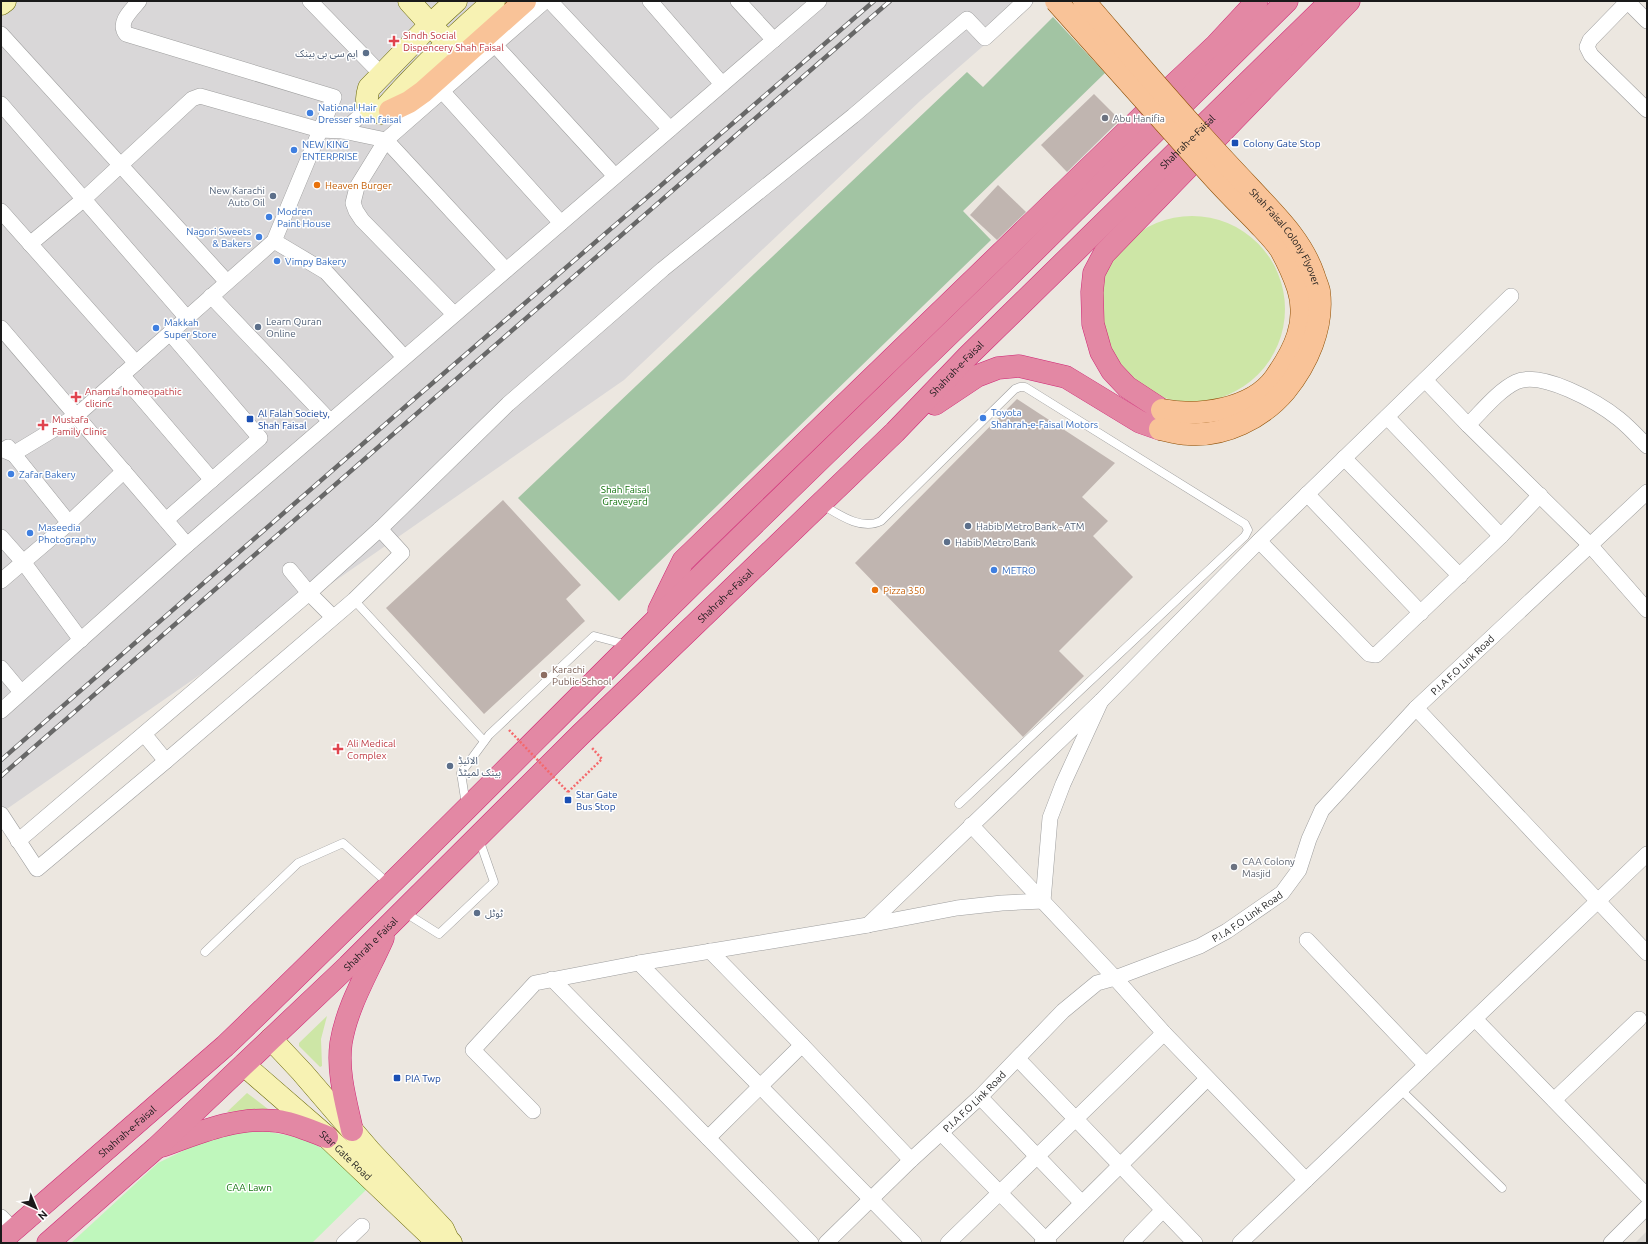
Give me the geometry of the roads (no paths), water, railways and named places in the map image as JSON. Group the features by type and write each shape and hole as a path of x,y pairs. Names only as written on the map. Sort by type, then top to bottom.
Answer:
{"highway":[{"path":"653,624 683,561 1216,45 1257,1"},
{"path":"390,886 466,808 1005,280 1287,1"},
{"name":"Shahrah-e-Faisal","path":"580,735 895,432 974,351 1331,1"},
{"path":"1161,420 1112,371 1101,352 1093,324 1092,292 1094,273 1104,254 1349,1"},
{"path":"895,432 977,376 998,368 1019,366 1066,377 1140,422 1161,420"},
{"name":"Shahrah e Faisal","path":"156,1148 348,966 580,735"},
{"name":"Shahrah-e-Faisal","path":"5,1229 225,1046 390,886"},
{"path":"352,1130 341,1076 341,1043 347,1017 396,917"},
{"path":"48,1243 156,1148 220,1126 239,1122 276,1121 300,1127 327,1137"}],"main road":[{"path":"380,110 409,102 423,92 525,1"},
{"name":"Shah Faisal Colony Flyover","path":"1056,1 1158,101"},
{"name":"Shah Faisal Colony Flyover","path":"1084,1 1158,101 1280,249 1299,288 1301,308 1300,331 1290,356 1272,381 1252,398 1211,412 1177,413 1161,420"}],"street":[{"path":"1,4 5,1"},
{"path":"7,452 76,416 274,241 334,97 126,34 122,27 123,22 139,1"},
{"path":"409,1 447,44"},
{"path":"343,131 380,110 463,28 494,1"},
{"path":"454,314 362,220 356,211 353,202 357,187 386,140 545,1"},
{"path":"550,1 670,129"},
{"path":"650,1 722,84"},
{"path":"738,1 774,40"},
{"path":"1,711 187,545 330,421 820,1"},
{"path":"18,841 309,593 380,529 508,404 651,280 853,116 967,19 985,38 1025,1"},
{"path":"1647,21 1628,1 1590,40 1587,47 1591,55 1647,110"},
{"path":"308,2 380,74"},
{"path":"380,110 366,98 369,88 380,74 430,25 446,4 463,28"},
{"path":"1,34 227,282"},
{"path":"495,45 615,176"},
{"path":"442,91 560,223"},
{"path":"30,244 121,166 188,103 200,96 320,130 343,131 386,140 506,270"},
{"path":"1,104 187,318"},
{"path":"1,211 136,363"},
{"path":"274,241 326,272 404,357"},
{"path":"212,296 330,421"},
{"path":"868,925 1101,701 1259,541 1511,296"},
{"path":"1,328 187,545"},
{"path":"166,520 260,438 170,333"},
{"path":"122,375 212,480"},
{"path":"1468,424 1506,388 1516,382 1527,379 1542,380 1579,394 1604,408 1620,420 1647,446"},
{"path":"1425,380 1590,545 1647,610"},
{"path":"1387,417 1501,536"},
{"path":"1,440 7,452 69,523"},
{"path":"1344,458 1460,576"},
{"path":"1,582 69,523 124,471"},
{"name":"P.I.A F.O Link Road","path":"826,1243 911,1160 980,1097 1063,1011 1097,983 1115,978 1200,946 1227,931 1282,893 1299,870 1309,839 1322,810 1416,708 1647,492"},
{"path":"1307,494 1421,613"},
{"path":"1259,541 1369,654 1376,655 1381,652 1501,536 1540,495"},
{"path":"1,814 37,869 354,600 402,553 380,529"},
{"path":"1,537 24,563 81,640"},
{"path":"290,570 309,593 333,617"},
{"path":"1,668 21,692"},
{"path":"1043,901 1050,818 1063,784 1101,701"},
{"path":"1416,708 1647,954"},
{"path":"144,734 166,761"},
{"path":"971,825 1115,978 1164,1033 1306,1180"},
{"path":"1247,1241 1306,1180 1647,854"},
{"path":"533,1111 473,1050 535,983 639,963 868,925 957,908 1002,903 1043,901"},
{"path":"1307,940 1426,1065"},
{"path":"710,951 911,1160"},
{"path":"639,963 914,1243"},
{"path":"552,979 811,1243"},
{"path":"1475,1019 1647,1196"},
{"path":"1554,1100 1639,1019"},
{"path":"948,1243 1164,1033"},
{"name":"Star Gate Road","path":"271,1039 443,1229 449,1241"},
{"path":"708,1138 802,1045"},
{"path":"1018,1059 1075,1120 1195,1243"},
{"name":"Star Gate Road","path":"244,1065 327,1137 434,1238 449,1241"},
{"path":"941,1133 1045,1242 1082,1203 1208,1078"},
{"path":"980,1097 1082,1203"},
{"path":"1611,1243 1647,1207"},
{"path":"1131,1243 1163,1210"},
{"path":"344,1243 362,1226"}],"lane":[{"path":"820,503 844,518 865,525 874,525 881,521 1015,389 1025,387 1246,524 1248,530 1245,536 959,804"},
{"path":"354,600 484,741"},
{"path":"466,808 461,773 489,734 594,636 631,646"},
{"path":"396,917 439,934 494,882 478,836"},
{"path":"205,952 298,863 343,843 390,886"},
{"path":"1401,1090 1502,1188"}],"railway":[{"path":"1,760 413,400 874,1"},
{"path":"1,776 890,1"}],"place":[{"name":"Sindh Social Dispencery Shah Faisal","path":"394,41"},
{"name":"ایم سی بی بینک","path":"366,53"},
{"name":"National Hair Dresser shah faisal","path":"310,113"},
{"name":"Abu Hanifia","path":"1105,118"},
{"name":"Colony Gate Stop","path":"1235,143"},
{"name":"NEW KING ENTERPRISE","path":"294,150"},
{"name":"Heaven Burger","path":"317,185"},
{"name":"New Karachi Auto Oil","path":"273,196"},
{"name":"Modren Paint House","path":"269,217"},
{"name":"Nagori Sweets & Bakers","path":"259,237"},
{"name":"Vimpy Bakery","path":"277,261"},
{"name":"Learn Quran Online","path":"258,327"},
{"name":"Makkah Super Store","path":"156,328"},
{"name":"Anamta homeopathic clicinc","path":"76,397"},
{"name":"Toyota Shahrah-e-Faisal Motors","path":"983,418"},
{"name":"Al Falah Society, Shah Faisal","path":"250,419"},
{"name":"Mustafa Family Clinic","path":"43,425"},
{"name":"Zafar Bakery","path":"11,474"},
{"name":"Habib Metro Bank - ATM","path":"968,526"},
{"name":"Maseedia Photography","path":"30,533"},
{"name":"Habib Metro Bank","path":"947,542"},
{"name":"METRO","path":"994,570"},
{"name":"Pizza 350","path":"875,590"},
{"name":"Karachi Public School","path":"544,675"},
{"name":"Ali Medical Complex","path":"338,749"},
{"name":"الائیڈ بینک لمیٹڈ","path":"450,766"},
{"name":"Star Gate Bus Stop","path":"568,800"},
{"name":"CAA Colony Masjid","path":"1234,867"},
{"name":"ٹوٹل","path":"477,913"},
{"name":"PIA Twp","path":"397,1078"}],"park label":[{"name":"Shah Faisal Graveyard","path":"625,494"},
{"name":"CAA Lawn","path":"249,1187"}]}
